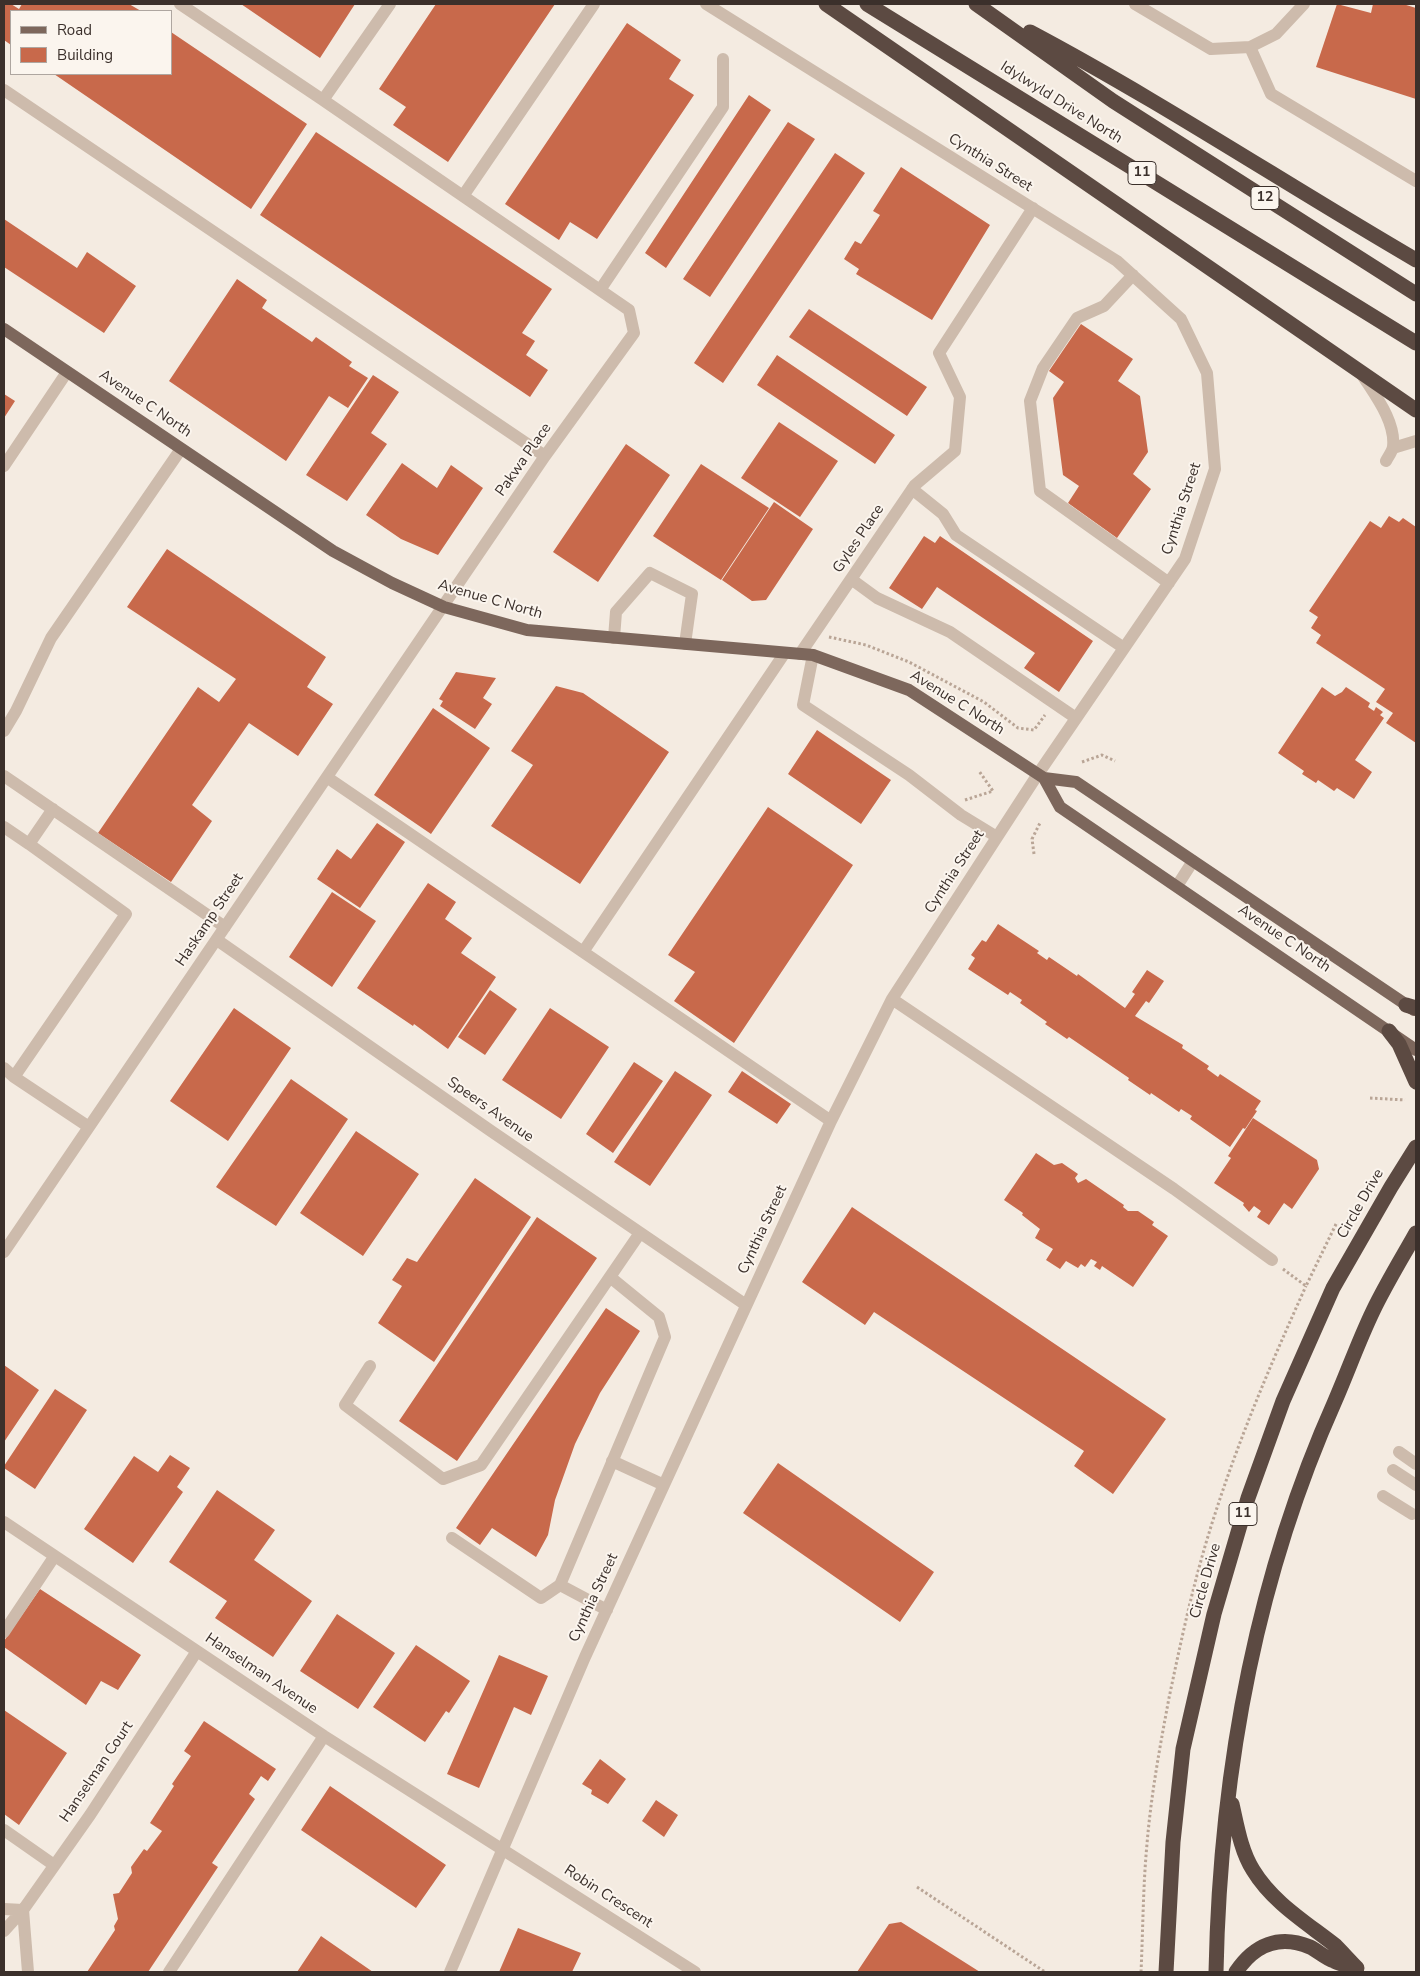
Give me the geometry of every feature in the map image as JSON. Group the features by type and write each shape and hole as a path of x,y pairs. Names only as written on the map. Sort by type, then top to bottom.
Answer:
{"highway":[{"path":"826,4 1416,410"},
{"name":"Idylwyld Drive North","path":"867,4 1416,343"},
{"path":"976,4 1098,68 1307,196 1416,260"},
{"name":"Idylwyld Drive North","path":"976,4 1114,101 1416,294"},
{"path":"1389,1031 1399,1044 1416,1082"},
{"path":"1415,1149 1416,1133"},
{"name":"Circle Drive","path":"1166,1972 1173,1842 1183,1749 1214,1614 1248,1498 1283,1401 1333,1288 1415,1149"},
{"path":"1216,1972 1221,1870 1229,1792 1243,1696 1270,1585 1316,1446 1373,1311 1416,1233"},
{"path":"1229,1792 1244,1849 1253,1870 1268,1890 1289,1910 1337,1948 1360,1970"},
{"path":"1236,1972 1253,1953 1271,1942 1289,1942 1310,1947 1332,1961 1360,1970"}],"main road":[{"name":"Avenue C North","path":"4,329 334,551 392,583 444,607 527,630 784,654 813,655 909,690 1041,776 1076,782 1413,1008"},
{"name":"Avenue C North","path":"1041,776 1060,806 1416,1050"}],"street":[{"path":"180,4 600,290 723,107 723,59"},
{"path":"323,100 390,4"},
{"path":"463,196 594,4"},
{"name":"Cynthia Street","path":"450,1972 585,1657 831,1121 892,999 996,837 1041,776 1076,718 1185,559 1215,469 1207,373 1181,319 1117,261 706,4"},
{"path":"1135,4 1211,49 1250,47 1276,34 1304,4"},
{"path":"1250,47 1271,94 1416,181"},
{"path":"4,90 546,456"},
{"name":"Gyles Place","path":"800,654 912,489 955,451 960,397 939,353 1033,208"},
{"path":"1133,276 1104,306 1077,318 1043,368 1030,401 1040,491 1169,583"},
{"name":"Pakwa Place","path":"444,607 546,456 634,333 629,310 600,290"},
{"path":"1359,371 1386,414 1391,427 1393,448 1386,461"},
{"path":"4,466 67,372"},
{"path":"1393,448 1416,440"},
{"path":"4,731 16,711 51,638 181,449"},
{"path":"912,489 943,514 956,535 1124,648"},
{"path":"614,638 616,612 650,572 692,594 685,644"},
{"path":"851,579 877,598 950,632 1076,718"},
{"name":"Haskamp Street","path":"4,1252 444,607"},
{"path":"583,952 784,654"},
{"path":"813,655 803,705 909,775 956,811 996,837"},
{"path":"4,776 225,927"},
{"path":"328,778 831,1121"},
{"path":"29,844 53,809"},
{"path":"4,827 126,914 14,1077"},
{"path":"1177,886 1193,861"},
{"name":"Speers Avenue","path":"217,940 491,1132 746,1305"},
{"path":"892,999 1174,1189 1272,1260"},
{"path":"4,1068 14,1077 89,1127"},
{"path":"370,1366 345,1405 443,1479 481,1465 640,1233"},
{"path":"452,1538 541,1598 560,1585 665,1336 659,1317 610,1277"},
{"path":"1399,1452 1416,1464"},
{"path":"612,1461 664,1485"},
{"path":"1393,1470 1416,1485"},
{"path":"1383,1496 1412,1514"},
{"name":"Hanselman Avenue","path":"4,1522 324,1736 502,1849"},
{"path":"4,1632 54,1557"},
{"path":"560,1585 607,1610"},
{"name":"Hanselman Court","path":"4,1931 23,1910 90,1815 196,1651"},
{"path":"169,1972 324,1736"},
{"path":"4,1830 54,1865"},
{"name":"Robin Crescent","path":"502,1849 696,1972"},
{"path":"4,1909 23,1910 28,1972"}],"path":[{"path":"814,633 866,645 909,662 984,702 1018,728 1034,730 1053,703"},
{"path":"1082,762 1102,755 1115,761"},
{"path":"956,811 964,800 993,791 979,771"},
{"path":"1034,854 1032,839 1040,824"},
{"path":"1370,1098 1405,1100"},
{"path":"1272,1260 1306,1286 1337,1222"},
{"path":"916,1887 1046,1972"}],"building":[{"path":"4,4 11,4 19,9 22,4 129,4 139,10 10,10 10,44 4,40"},
{"path":"241,4 355,4 320,58"},
{"path":"436,4 555,4 448,162 393,125 406,107 379,89"},
{"path":"1337,4 1371,13 1373,4 1403,4 1416,8 1416,99 1316,67"},
{"path":"627,23 681,60 669,79 694,95 597,239 570,222 559,240 505,204"},
{"path":"172,33 307,124 251,209 55,75 172,75"},
{"path":"749,95 771,110 666,268 645,253"},
{"path":"788,122 815,139 710,297 683,279"},
{"path":"316,132 552,289 522,333 535,341 526,355 548,370 530,397 260,215"},
{"path":"835,153 865,173 723,383 694,363"},
{"path":"901,167 990,225 932,320 856,274 859,269 844,259 855,241 861,244 880,215 873,211"},
{"path":"4,219 77,268 87,252 136,286 104,333 4,267"},
{"path":"237,279 267,300 262,308 312,342 316,337 352,362 349,366 368,378 348,408 329,396 286,461 169,381"},
{"path":"809,309 927,387 907,416 789,337"},
{"path":"1081,324 1133,359 1118,381 1140,396 1148,452 1133,474 1151,489 1117,538 1068,503 1079,486 1063,475 1053,398 1064,382 1049,371"},
{"path":"777,355 895,435 875,464 757,385"},
{"path":"373,375 399,392 371,433 387,444 347,501 306,475"},
{"path":"4,394 15,401 4,418"},
{"path":"779,422 838,461 800,517 741,478"},
{"path":"626,444 670,475 598,582 553,552"},
{"path":"402,463 437,488 451,465 483,488 438,555 401,539 366,515"},
{"path":"701,464 769,508 721,580 653,536"},
{"path":"774,502 813,529 766,600 752,601 722,580"},
{"path":"1389,516 1399,522 1403,518 1416,527 1416,743 1386,723 1393,713 1376,702 1385,689 1316,643 1321,635 1311,628 1318,617 1309,611 1370,521 1381,528"},
{"path":"924,536 935,543 940,536 1093,641 1059,692 1024,668 1035,653 937,587 922,609 889,588"},
{"path":"167,549 326,657 307,687 333,704 298,756 249,723 192,805 212,821 171,882 98,833 198,687 219,702 236,679 127,607"},
{"path":"456,672 496,678 483,698 492,704 475,729 440,706 443,701 439,699"},
{"path":"556,686 583,693 669,752 580,884 491,826 533,765 511,751"},
{"path":"1322,687 1335,696 1346,687 1370,703 1368,707 1374,711 1376,707 1383,712 1380,715 1384,718 1355,760 1372,772 1354,799 1337,788 1334,791 1318,780 1316,783 1302,774 1304,771 1278,753"},
{"path":"433,708 490,748 431,834 374,795"},
{"path":"817,730 891,780 861,824 788,774"},
{"path":"768,807 853,865 734,1043 674,1001 695,972 668,955"},
{"path":"377,823 405,842 360,908 317,879 337,849 351,859"},
{"path":"428,883 456,902 445,919 472,938 461,953 496,977 448,1049 414,1024 413,1026 357,988"},
{"path":"332,892 376,921 332,987 289,957"},
{"path":"998,924 1039,951 1037,953 1047,960 1049,957 1077,976 1078,974 1125,1008 1135,994 1132,992 1147,970 1164,981 1149,1003 1146,1001 1135,1016 1183,1045 1182,1048 1209,1066 1207,1069 1218,1077 1220,1074 1261,1101 1245,1129 1243,1128 1230,1147 1190,1119 1192,1116 1181,1109 1179,1112 1151,1093 1150,1095 1128,1080 1129,1078 1069,1037 1067,1039 1045,1024 1047,1022 1020,1003 1022,1000 1010,992 1008,995 968,969 975,958 971,955 982,940 986,942"},
{"path":"490,990 517,1009 485,1055 458,1037"},
{"path":"234,1008 291,1048 228,1141 170,1101"},
{"path":"550,1008 609,1047 561,1119 502,1080"},
{"path":"634,1062 663,1081 613,1153 586,1134"},
{"path":"675,1071 712,1095 650,1186 614,1162"},
{"path":"742,1071 791,1104 777,1124 728,1092"},
{"path":"291,1079 348,1119 276,1226 216,1187"},
{"path":"1253,1118 1317,1160 1319,1169 1292,1209 1284,1203 1269,1225 1257,1217 1261,1211 1254,1206 1249,1212 1243,1205 1244,1203 1214,1183 1231,1158 1228,1156"},
{"path":"356,1131 419,1174 363,1256 300,1213"},
{"path":"1036,1153 1054,1165 1062,1163 1078,1174 1075,1178 1078,1183 1086,1179 1124,1205 1123,1207 1128,1211 1138,1211 1154,1222 1152,1225 1168,1236 1133,1287 1102,1266 1100,1270 1094,1266 1097,1262 1091,1259 1085,1267 1081,1264 1078,1268 1066,1261 1060,1269 1046,1260 1053,1249 1035,1238 1040,1229 1022,1215 1023,1213 1004,1200"},
{"path":"475,1178 531,1217 434,1362 378,1323 402,1286 392,1280 407,1258 417,1262"},
{"path":"852,1207 1166,1419 1113,1494 1074,1466 1084,1451 874,1312 865,1325 802,1282"},
{"path":"537,1217 597,1258 457,1461 399,1421"},
{"path":"606,1308 640,1331 600,1393 575,1444 555,1500 548,1535 536,1557 492,1528 480,1545 456,1528"},
{"path":"4,1365 39,1390 4,1442"},
{"path":"55,1389 87,1410 35,1489 4,1468 4,1466"},
{"path":"170,1455 190,1468 177,1487 183,1492 133,1563 84,1529 134,1456 158,1472"},
{"path":"778,1463 934,1572 900,1622 743,1513"},
{"path":"217,1490 275,1530 254,1560 312,1601 273,1657 215,1618 227,1601 169,1562"},
{"path":"40,1589 141,1655 118,1690 101,1681 86,1705 4,1647 4,1641"},
{"path":"337,1614 395,1653 358,1709 300,1671"},
{"path":"416,1645 470,1681 449,1713 446,1711 425,1742 373,1707"},
{"path":"499,1655 548,1676 531,1715 514,1707 479,1788 447,1774"},
{"path":"4,1710 67,1753 19,1825 4,1814"},
{"path":"204,1721 276,1769 268,1781 261,1776 249,1794 255,1799 212,1863 218,1867 148,1972 87,1972 115,1930 114,1926 118,1919 113,1894 119,1893 132,1873 131,1867 144,1849 147,1851 162,1831 150,1823 174,1786 172,1784 191,1756 184,1751"},
{"path":"600,1759 626,1779 608,1804 591,1794 592,1790 582,1784"},
{"path":"330,1786 446,1865 416,1908 301,1830"},
{"path":"656,1800 678,1815 664,1837 642,1821"},
{"path":"901,1922 980,1972 857,1972 889,1924"},
{"path":"518,1928 581,1953 572,1972 499,1972"},
{"path":"321,1936 373,1972 297,1972"}]}
